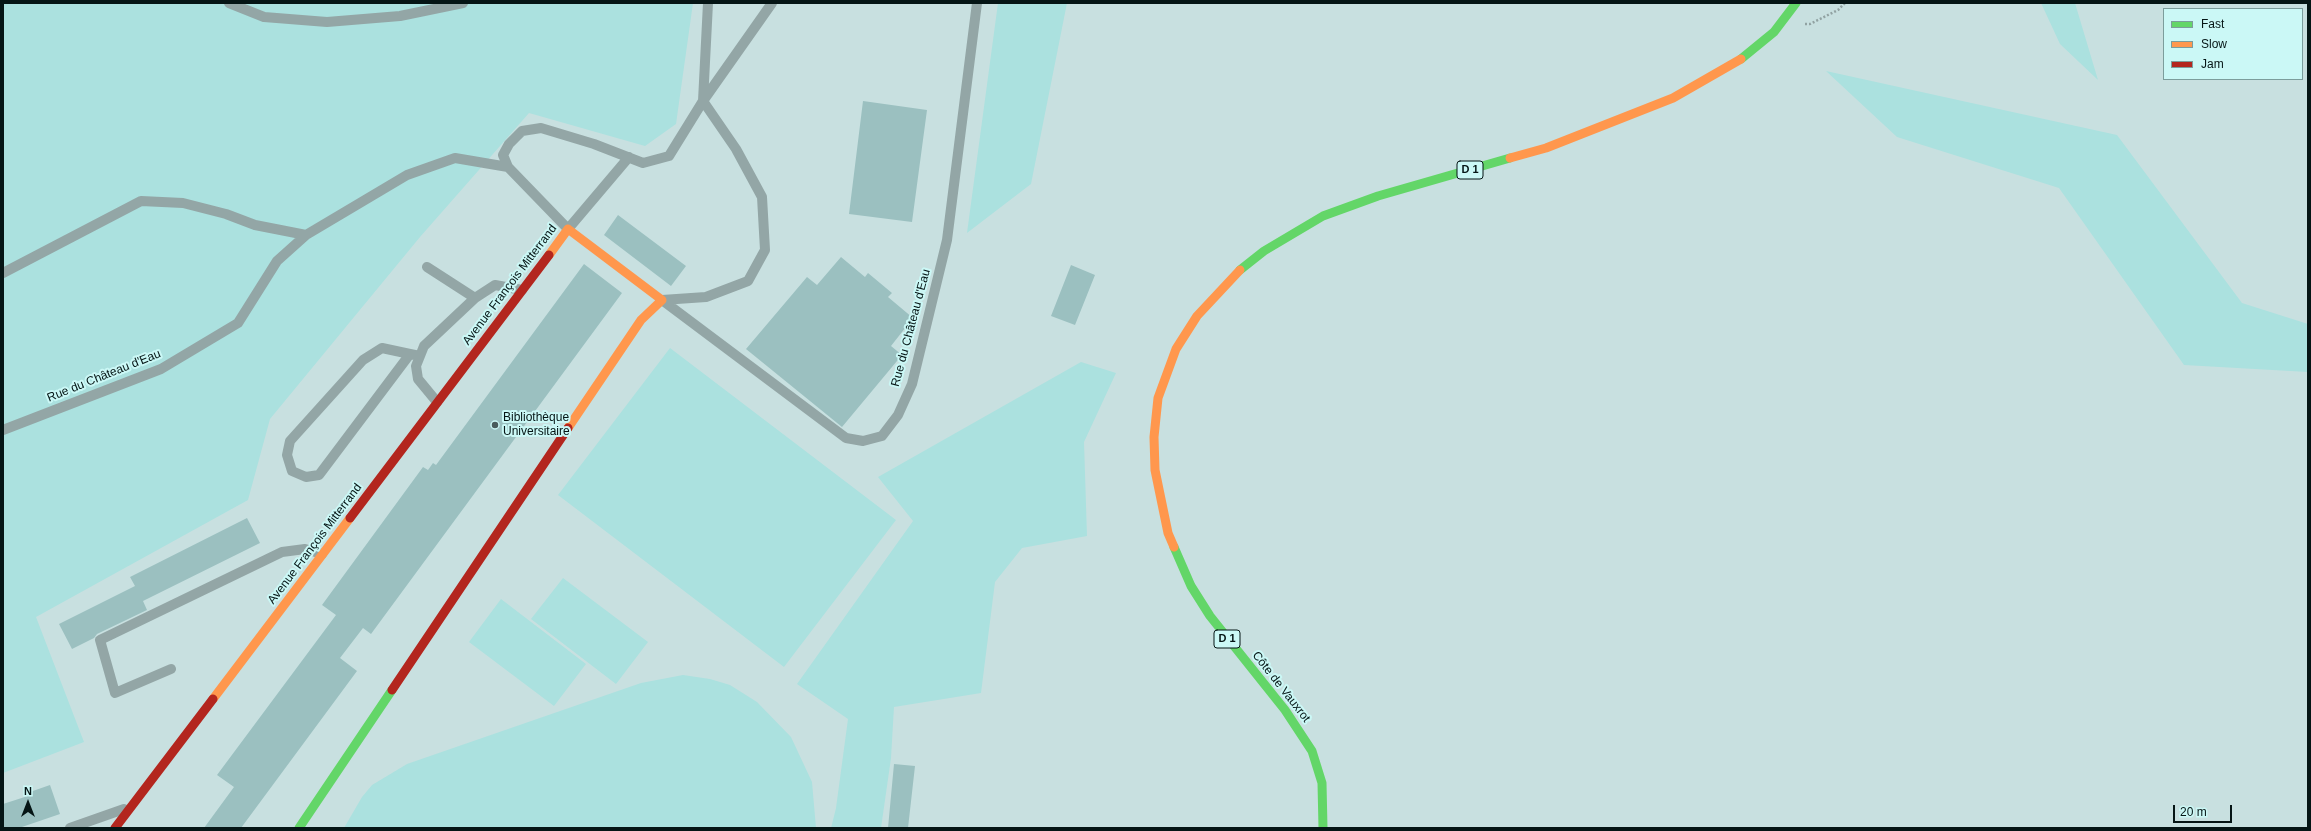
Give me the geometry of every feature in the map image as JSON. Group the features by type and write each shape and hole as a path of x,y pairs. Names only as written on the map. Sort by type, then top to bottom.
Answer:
{"street":[{"name":"D 1","path":"1778,26 1796,3"},
{"name":"Côte de Vauxrot","path":"1324,828 1322,783 1312,751 1294,722 1210,616 1191,586 1168,533 1155,470 1154,436 1158,398 1168,365 1196,316 1232,276 1264,251 1323,216 1378,196 1546,148 1636,114 1673,98 1734,64 1778,26"},
{"name":"Avenue François Mitterrand","path":"115,828 568,229 662,300"},
{"path":"300,828 641,320 662,300"}],"lane":[{"path":"229,3 264,16 327,22 400,16 463,3"},
{"path":"662,300 706,297 748,281 764,250 762,198 736,149 703,101 708,3"},
{"path":"629,158 568,229 508,167 503,155 509,144 522,131 541,128 594,144 643,163 669,156 703,101 772,3"},
{"name":"Rue du Château d'Eau","path":"662,300 846,438 863,441 882,436 898,414 912,384 947,240 977,3"},
{"name":"Rue du Château d'Eau","path":"3,430 161,369 238,323 277,261 306,234 413,172 455,158 508,167"},
{"path":"3,273 141,201 183,203 226,214 256,225 306,234"},
{"path":"427,267 475,298"},
{"path":"436,402 418,380 416,366 424,346 475,298 495,285 522,290"},
{"path":"410,354 319,475 306,478 292,471 286,455 290,441 363,360 382,348 420,356"},
{"path":"171,669 115,693 100,640 282,552 305,549 322,554"},
{"path":"70,828 130,807"}],"path":[{"path":"1778,26 1810,24 1838,10 1845,3"}],"shaded area":[{"path":"3,3 693,3 676,124 645,146 529,113 420,237 270,419 248,500 36,617 84,742 3,773"},
{"path":"998,3 1067,3 1031,184 967,233"},
{"path":"2041,3 2075,3 2098,80 2060,44"},
{"path":"1826,71 2117,135 2242,303 2308,324 2308,372 2184,365 2059,188 1897,137"},
{"path":"670,348 896,520 784,667 558,495"},
{"path":"1081,362 1116,373 1084,442 1087,536 1022,548 995,582 981,693 894,707 891,758 881,828 831,828 836,808 848,719 797,684 913,521 878,477"},
{"path":"563,578 648,642 616,684 531,619"},
{"path":"501,599 586,664 554,706 469,642"},
{"path":"683,675 710,679 730,685 757,702 791,737 812,782 816,828 344,828 362,797 372,785 407,764 641,683"}],"building":[{"path":"863,101 927,110 912,222 849,214"},
{"path":"618,215 686,266 671,286 604,235"},
{"path":"841,257 865,277 868,273 892,293 888,297 913,318 891,346 902,355 842,427 746,349 807,277 817,285"},
{"path":"584,264 622,293 371,634 363,628 340,658 357,671 241,828 204,828 234,787 217,775 336,615 322,605 423,467 428,470 433,463 436,465"},
{"path":"1071,265 1095,275 1075,325 1051,316"},
{"path":"247,518 260,543 143,601 147,610 97,634 94,638 72,649 59,624 135,586 130,577"},
{"path":"894,764 915,766 908,828 888,828"},
{"path":"50,785 60,814 19,828 3,828 3,804 31,795 30,792"}],"traffic: fast":[{"path":"1741,59 1774,32 1796,3"},
{"path":"1240,270 1264,251 1323,216 1378,196 1510,158"},
{"path":"1174,547 1191,586 1210,616 1285,710 1312,751 1322,783 1323,828"},
{"path":"299,828 392,690"}],"traffic: slow":[{"path":"1510,158 1546,148 1673,98 1741,59"},
{"path":"549,255 568,229 662,300 641,320 568,428"},
{"path":"1174,547 1168,533 1155,470 1154,437 1158,398 1176,349 1197,316 1240,270"},
{"path":"213,699 350,518"}],"traffic: jam":[{"path":"350,518 549,255"},
{"path":"392,690 568,428"},
{"path":"115,828 213,699"}],"place":[{"name":"Bibliothèque Universitaire","path":"495,425"}]}
